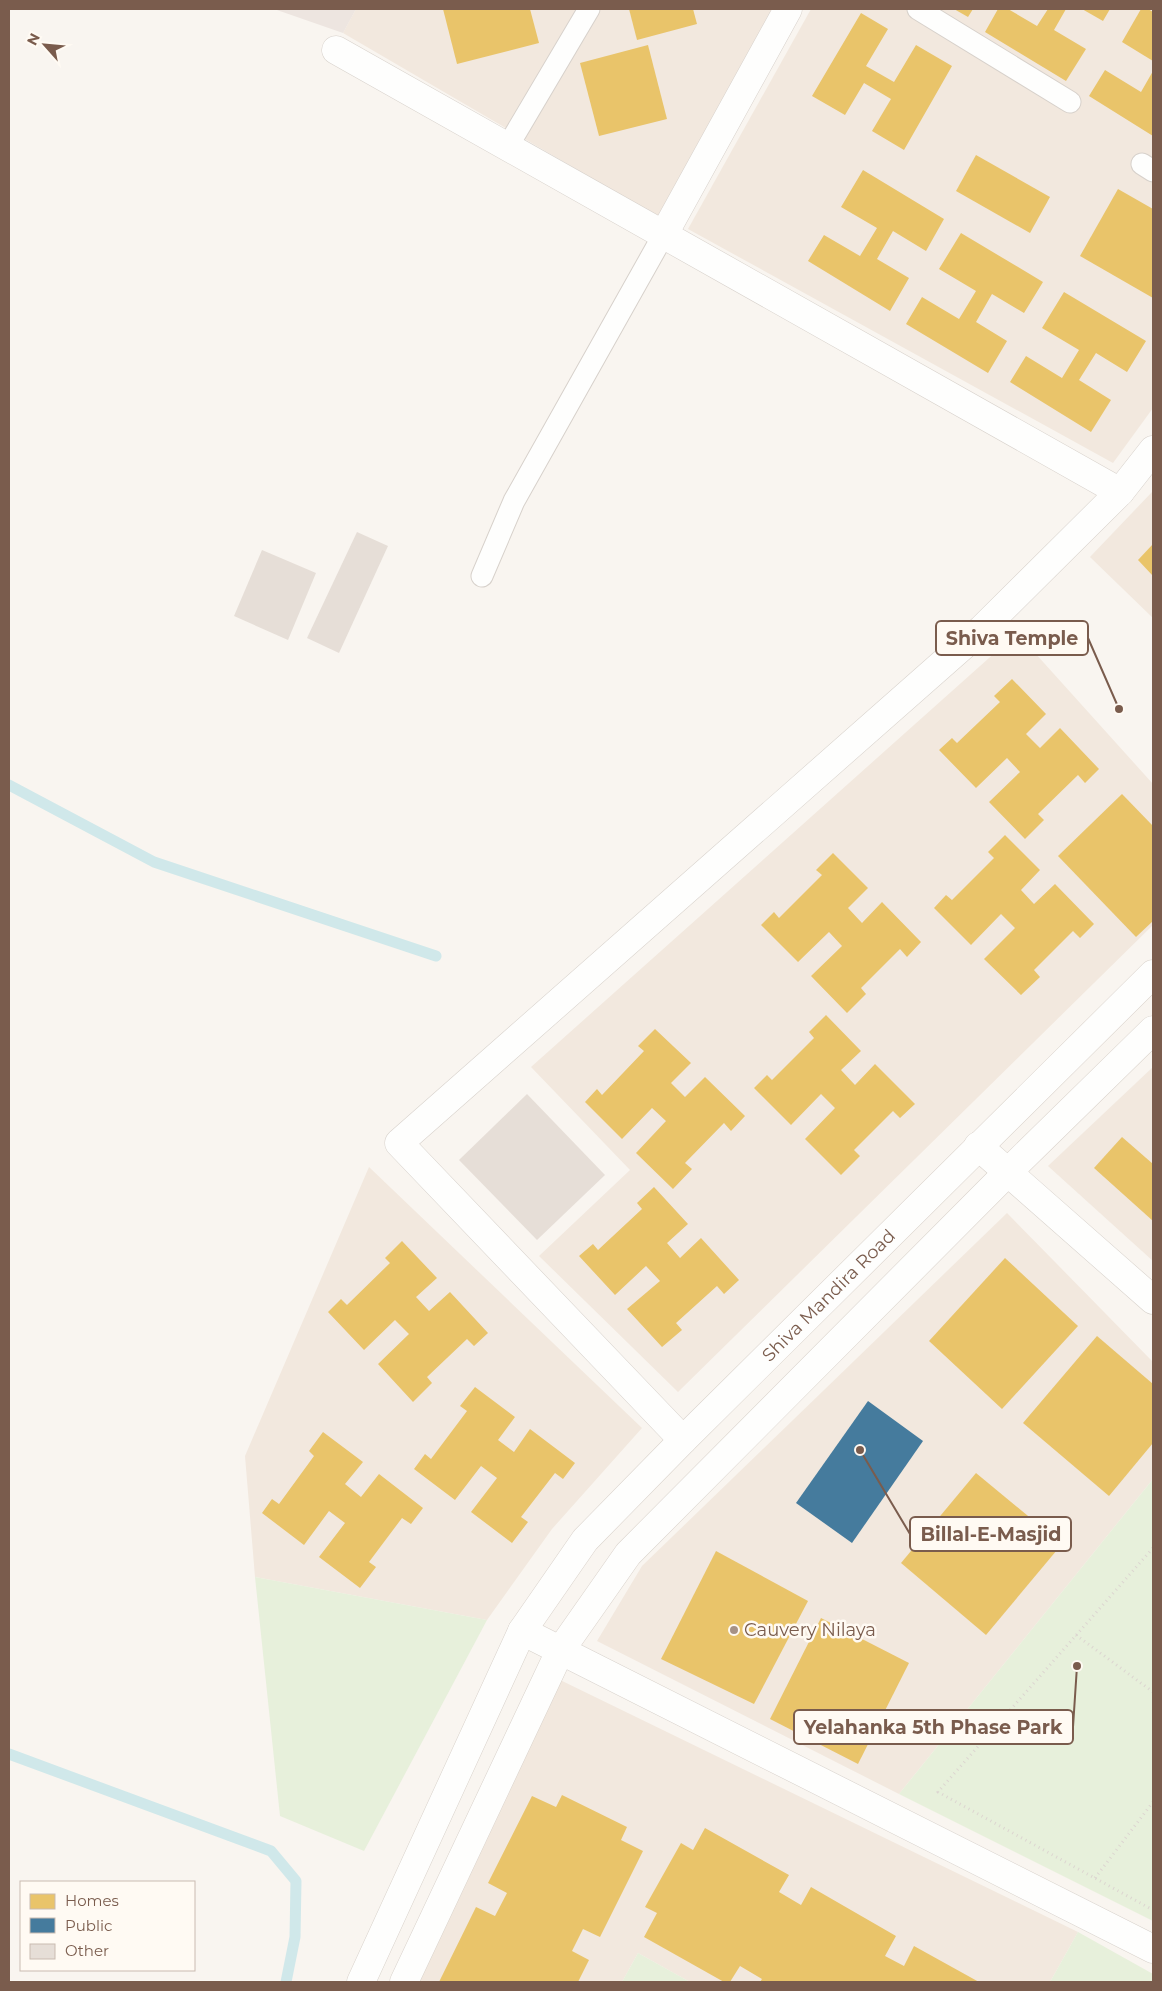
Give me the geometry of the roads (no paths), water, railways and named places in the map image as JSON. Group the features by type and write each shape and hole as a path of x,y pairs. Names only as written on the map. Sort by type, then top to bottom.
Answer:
{"street":[{"path":"664,234 788,9"},
{"path":"336,50 1120,492"},
{"path":"683,1440 399,1143 982,629 1120,492 1153,450"},
{"name":"Shiva Mandira Road","path":"361,1982 522,1631 585,1540 978,1146 1153,974"},
{"path":"404,1982 560,1651 628,1554 1008,1172 1153,1030"},
{"path":"978,1146 1153,1300"},
{"path":"522,1631 1153,1949"}],"lane":[{"path":"508,146 589,9"},
{"path":"918,9 1070,102"},
{"path":"482,576 514,501 664,234"}],"waterway":[{"path":"9,785 154,862 436,956"},
{"path":"9,1754 271,1851 296,1881 295,1937 286,1982"}],"place":[{"name":"Shiva Temple","path":"1119,709"},
{"name":"Billal-E-Masjid","path":"860,1450"},
{"name":"Cauvery Nilaya","path":"734,1630"},
{"name":"Yelahanka 5th Phase Park","path":"1077,1666"}]}
